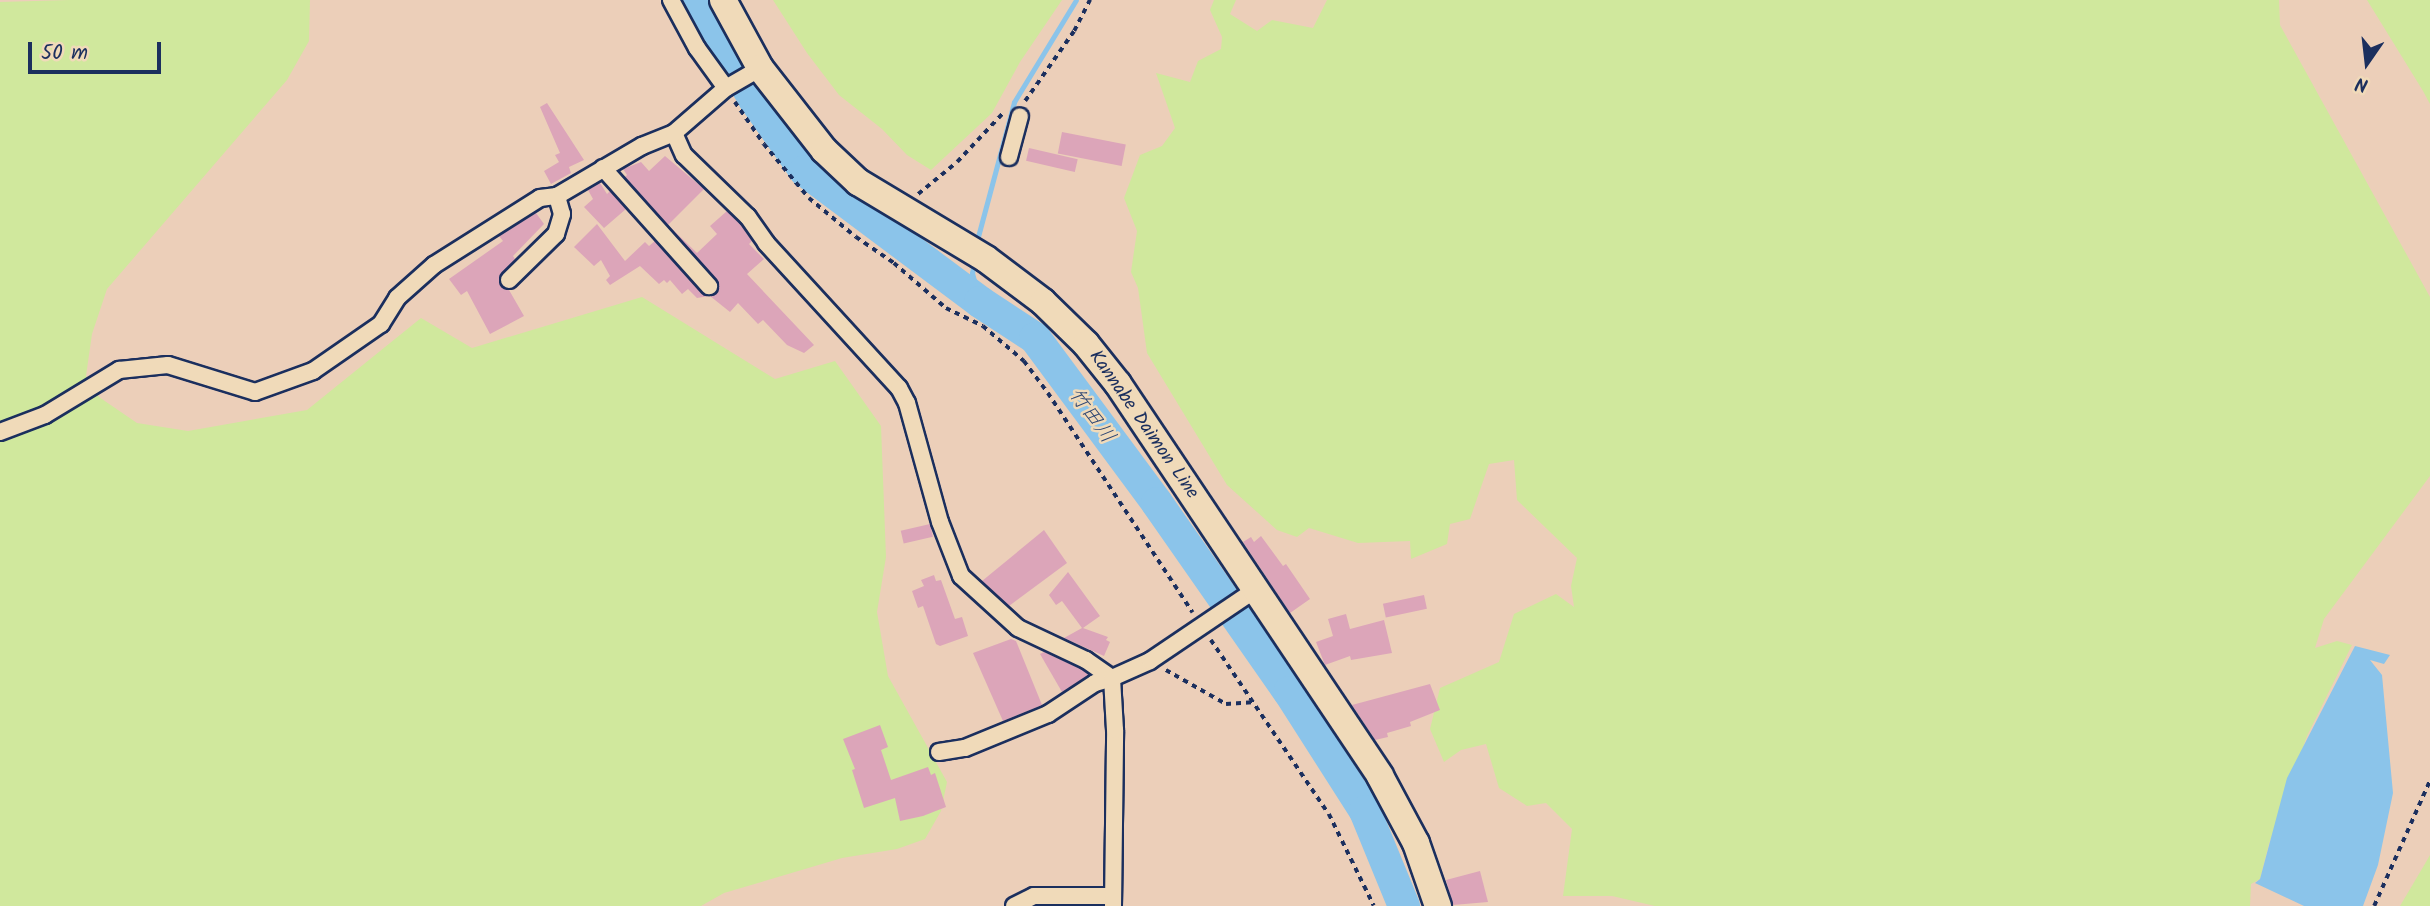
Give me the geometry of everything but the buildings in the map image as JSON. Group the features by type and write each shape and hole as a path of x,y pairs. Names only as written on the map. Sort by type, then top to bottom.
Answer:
{"main road":[{"name":"Kannabe Daimon Line","path":"723,0 755,71 824,149 858,182 976,252 1043,302 1086,344 1118,384 1250,594 1380,776 1416,843 1438,906"}],"street":[{"path":"671,0 697,48 728,87"},
{"path":"0,432 44,415 119,370 168,365 255,392 313,371 381,324 397,298 435,265 540,198 557,196 642,146 674,133 728,87 755,71"},
{"path":"1009,157 1013,115"},
{"path":"674,133 684,155 748,217 765,243 899,388 907,402 936,509 961,576 1018,628 1086,660 1112,678"},
{"path":"603,167 709,286"},
{"path":"509,280 556,234 562,214 557,196"},
{"path":"939,752 965,748 1048,714 1095,683 1150,661 1250,594"},
{"path":"1014,906 1034,896 1113,901 1115,730 1112,678"}],"path":[{"path":"900,208 957,162 1004,112 1013,115 1074,31 1090,0"},
{"path":"728,87 764,144 809,198 856,237 894,262 946,308 983,326 1024,361 1205,626 1329,814 1374,906"},
{"path":"1150,661 1226,704 1256,702"},
{"path":"2374,906 2430,780"}],"green space":[{"path":"310,0 309,41 287,80 107,289 92,334 86,376 99,397 137,423 188,431 307,410 421,318 472,348 642,297 775,379 835,361 881,426 886,557 877,612 888,676 947,782 941,811 925,839 897,849 842,858 724,893 701,906 0,906 0,2"},
{"path":"773,0 1062,0 1020,62 992,113 931,170 907,155 882,129 839,95 807,53"},
{"path":"1214,0 1236,0 1230,14 1257,31 1272,20 1313,28 1327,0 2279,0 2280,25 2430,297 2430,476 2324,619 2315,648 2337,641 2352,645 2307,736 2269,844 2260,879 2251,884 2250,906 1655,906 1612,896 1563,896 1572,829 1546,803 1527,806 1499,788 1486,744 1461,750 1444,762 1430,729 1440,688 1499,662 1514,614 1556,594 1574,607 1571,586 1577,558 1517,500 1514,460 1489,464 1470,519 1450,524 1447,544 1411,559 1410,541 1358,543 1309,528 1297,537 1277,530 1227,485 1147,353 1138,288 1131,272 1137,231 1124,198 1140,155 1162,146 1175,128 1156,73 1190,82 1198,61 1221,49 1222,37 1210,10"},
{"path":"2367,0 2430,0 2430,104 2423,91"},
{"path":"2430,855 2430,906 2400,906 2426,862"}],"water":[{"path":"2355,646 2390,655 2384,664 2370,660 2382,675 2393,793 2378,865 2363,906 2304,906 2255,883 2260,879 2287,778"}],"waterway":[{"name":"竹田川","path":"695,0 754,99 805,171 980,302 1035,338 1157,503 1289,692 1365,811 1404,906"},
{"path":"976,244 1014,102 1076,0"},
{"path":"974,261 972,273 980,302"}]}
